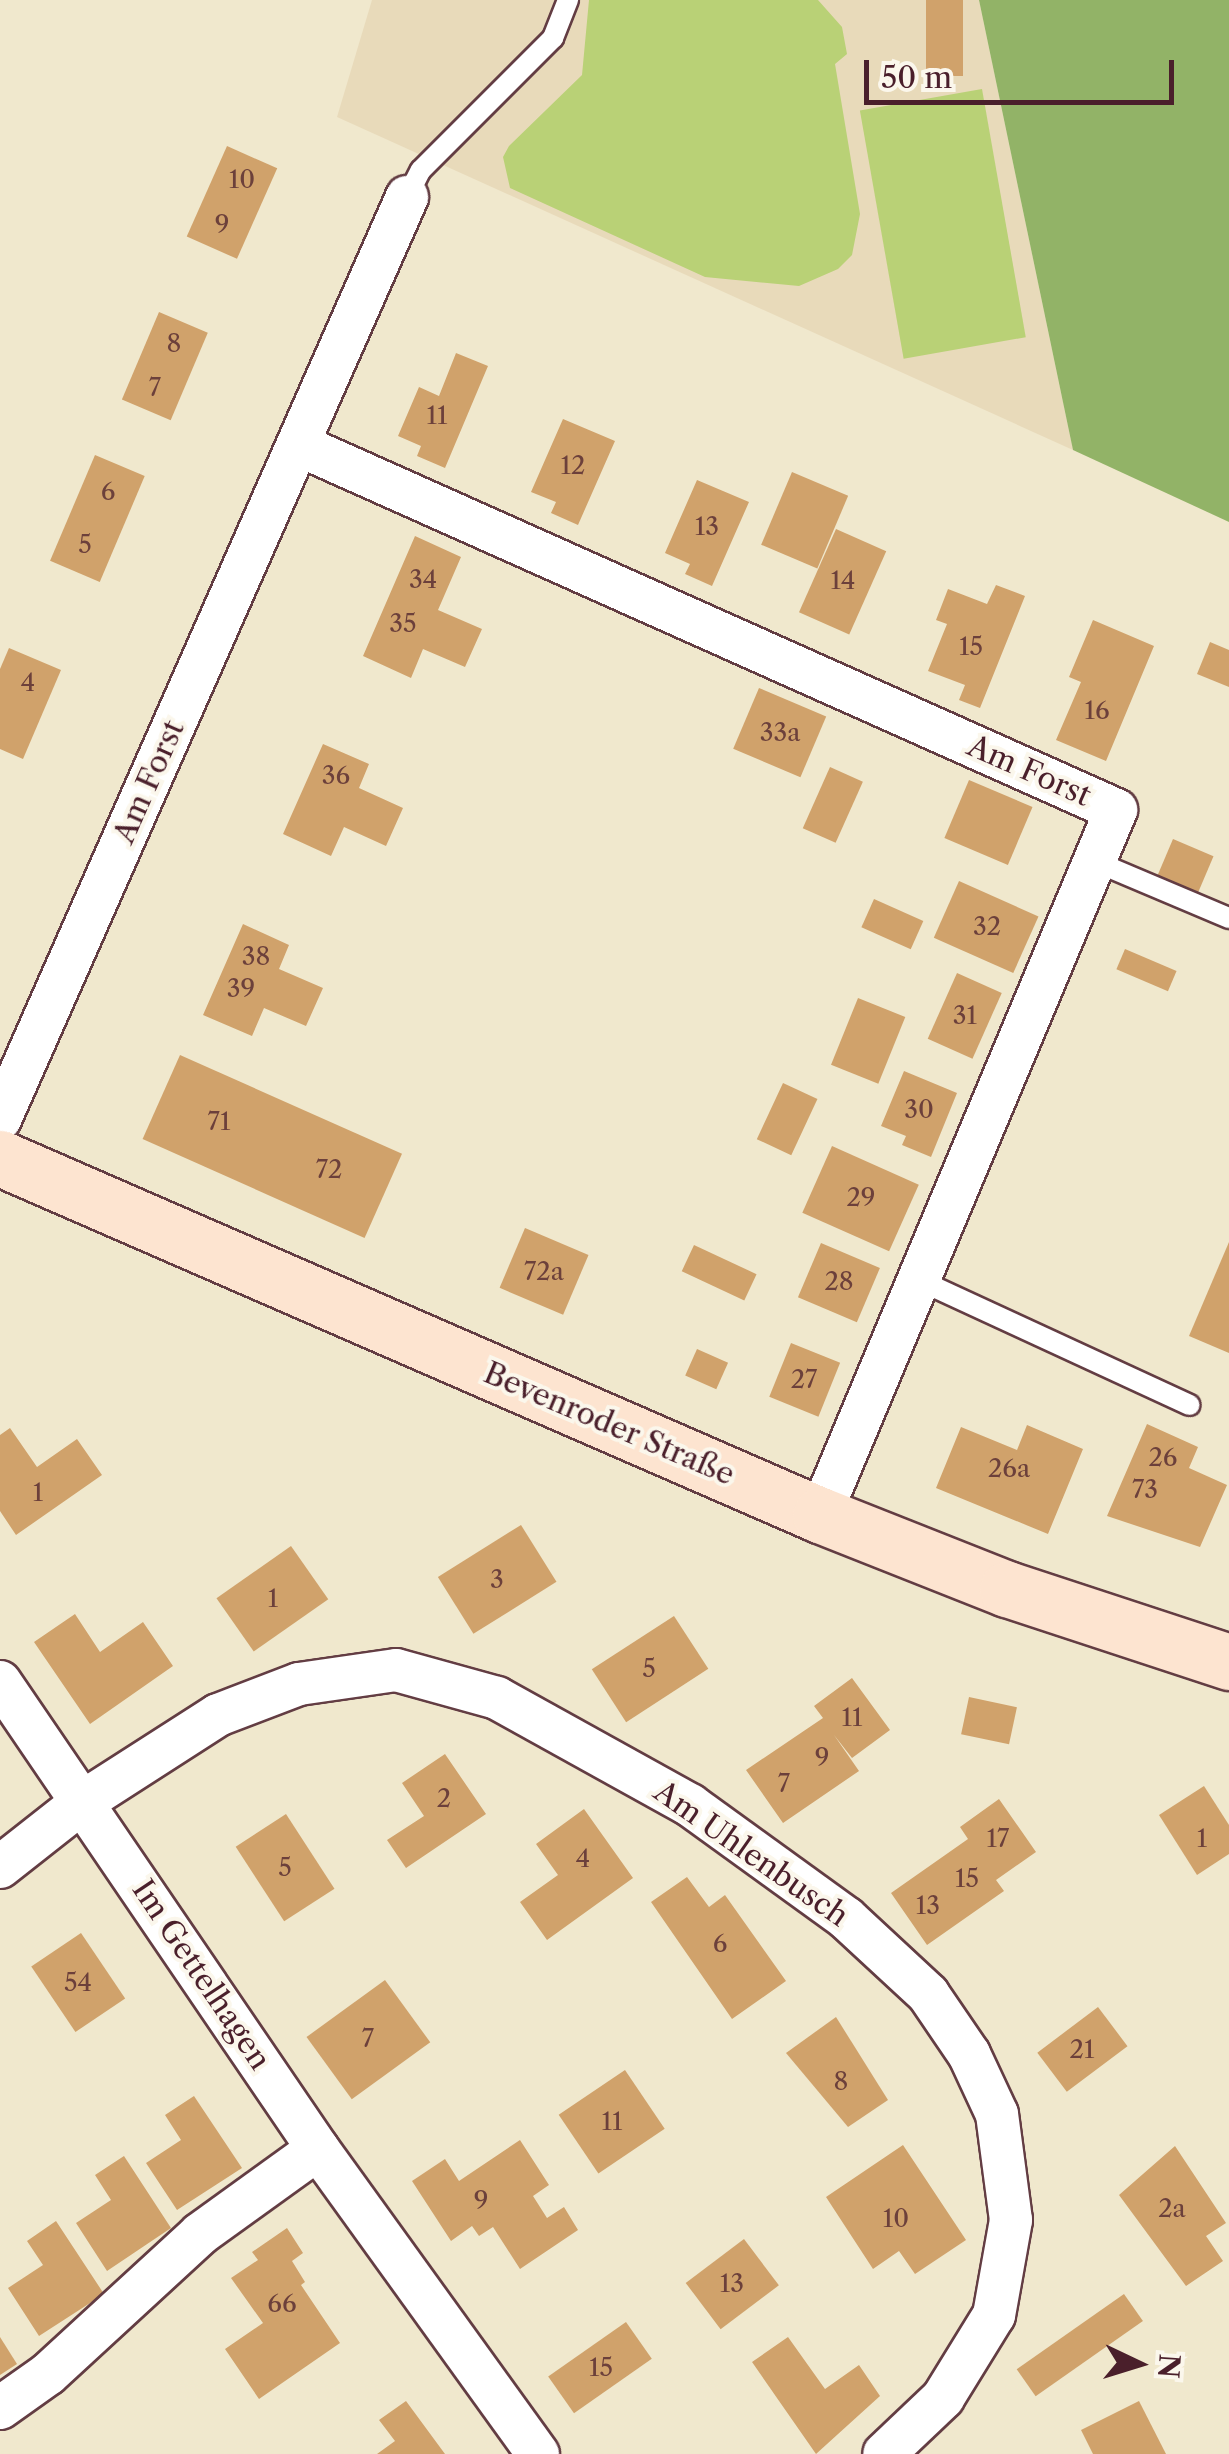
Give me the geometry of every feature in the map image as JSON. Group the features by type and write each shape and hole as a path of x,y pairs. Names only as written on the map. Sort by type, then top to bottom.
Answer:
{"main road":[{"name":"Bevenroder Straße","path":"0,1158 820,1515 1007,1589 1229,1662"}],"street":[{"name":"Am Forst","path":"0,1119 407,196"},
{"name":"Am Forst","path":"299,444 1116,810 820,1515"},
{"name":"Am Uhlenbusch","path":"84,1801 218,1715 299,1684 396,1670 513,1707 690,1804 846,1918 928,1994 969,2054 997,2114 1008,2167 1008,2253 994,2314 944,2398 884,2454"},
{"name":"Im Gettelhagen","path":"0,1682 318,2149 535,2453"},
{"path":"0,1867 84,1801"},
{"path":"0,2408 48,2374 200,2234 318,2149"}],"lane":[{"path":"407,196 421,170 546,47 568,0"},
{"path":"1094,861 1229,918"},
{"path":"919,1280 1190,1405"}],"shaded area":[{"path":"372,0 979,0 1073,450 337,117"}],"green space":[{"path":"589,0 818,0 842,27 847,54 835,64 860,214 852,255 838,269 799,286 705,277 510,188 503,157 509,146 582,75"},
{"path":"979,0 1229,0 1229,522 1073,450"},
{"path":"982,89 1026,337 904,359 860,111"}],"building":[{"path":"926,0 963,0 963,76 926,76"},
{"path":"227,146 277,168 237,259 187,236"},
{"path":"159,312 208,333 171,420 122,399"},
{"path":"456,353 488,366 445,468 417,456 421,446 398,436 419,387 439,396"},
{"path":"563,419 615,441 578,525 551,513 556,502 531,492"},
{"path":"95,455 145,476 100,582 50,561"},
{"path":"792,472 848,496 817,569 761,545"},
{"path":"697,480 749,502 712,586 685,574 690,564 665,553"},
{"path":"836,529 886,551 849,635 799,612"},
{"path":"415,536 461,557 438,610 482,629 465,667 423,649 411,678 363,656"},
{"path":"996,585 1025,596 980,708 959,700 965,685 928,671 947,624 936,620 948,589 987,604"},
{"path":"1093,620 1154,646 1106,761 1056,740 1081,682 1069,677"},
{"path":"1210,642 1229,650 1229,687 1197,674"},
{"path":"9,648 61,670 23,759 0,749 0,669"},
{"path":"759,688 826,717 800,777 733,749"},
{"path":"323,744 369,764 359,788 403,808 386,846 344,827 331,856 283,834"},
{"path":"830,767 863,782 836,843 803,828"},
{"path":"969,780 1033,807 1008,865 944,838"},
{"path":"1173,839 1214,856 1197,894 1157,877"},
{"path":"959,881 1038,916 1013,973 934,938"},
{"path":"874,899 923,921 911,949 861,927"},
{"path":"243,924 289,945 279,969 323,988 306,1026 264,1008 252,1036 203,1015"},
{"path":"1125,949 1177,971 1168,991 1116,969"},
{"path":"957,973 1002,993 972,1059 928,1039"},
{"path":"858,998 905,1017 878,1084 831,1065"},
{"path":"180,1055 402,1154 365,1238 143,1139"},
{"path":"904,1071 957,1093 931,1157 902,1145 906,1136 881,1126"},
{"path":"783,1083 817,1099 791,1155 757,1139"},
{"path":"832,1146 919,1185 889,1251 802,1213"},
{"path":"525,1228 589,1255 563,1315 500,1288"},
{"path":"1229,1242 1229,1353 1189,1336"},
{"path":"821,1243 880,1268 857,1322 798,1297"},
{"path":"694,1245 757,1274 744,1300 682,1271"},
{"path":"791,1343 840,1363 818,1417 769,1397"},
{"path":"697,1349 728,1363 716,1389 685,1375"},
{"path":"1147,1424 1198,1447 1189,1468 1227,1485 1200,1547 1107,1516"},
{"path":"1027,1425 1083,1449 1048,1534 936,1488 961,1427 1017,1450"},
{"path":"10,1428 37,1467 77,1439 102,1475 16,1535 0,1511 0,1435"},
{"path":"521,1525 557,1582 473,1634 438,1577"},
{"path":"291,1546 328,1599 254,1651 216,1598"},
{"path":"75,1614 100,1652 143,1622 173,1666 90,1724 34,1642"},
{"path":"674,1616 708,1669 626,1722 592,1669"},
{"path":"852,1678 890,1730 852,1758 834,1735 859,1771 783,1823 746,1770 823,1718 814,1706"},
{"path":"969,1697 1017,1707 1009,1744 961,1734"},
{"path":"445,1754 486,1814 406,1868 387,1840 424,1816 402,1783"},
{"path":"1204,1786 1229,1825 1229,1854 1197,1875 1159,1815"},
{"path":"999,1799 1036,1852 996,1880 1004,1891 927,1945 891,1893 968,1839 960,1827"},
{"path":"584,1809 633,1878 547,1940 520,1902 558,1875 536,1844"},
{"path":"286,1814 334,1889 284,1921 236,1847"},
{"path":"687,1877 709,1907 725,1895 786,1981 732,2019 651,1902"},
{"path":"81,1933 125,1998 75,2032 31,1967"},
{"path":"385,1980 430,2042 352,2099 307,2037"},
{"path":"1098,2007 1127,2046 1067,2092 1037,2053"},
{"path":"836,2017 888,2100 848,2127 786,2053"},
{"path":"625,2070 665,2129 598,2174 559,2115"},
{"path":"194,2096 242,2168 177,2210 146,2163 181,2140 165,2115"},
{"path":"520,2140 549,2185 533,2196 547,2218 564,2207 578,2230 520,2269 493,2227 479,2236 472,2226 451,2241 412,2181 445,2159 459,2181"},
{"path":"903,2145 966,2240 915,2274 899,2251 873,2269 826,2197"},
{"path":"1175,2146 1226,2223 1206,2236 1223,2261 1186,2286 1119,2195"},
{"path":"124,2156 171,2228 107,2271 76,2223 111,2200 95,2175"},
{"path":"56,2221 104,2294 39,2336 8,2288 43,2265 27,2241"},
{"path":"287,2228 303,2253 292,2261 305,2282 301,2285 340,2343 259,2399 225,2349 263,2323 231,2278 258,2260 252,2252"},
{"path":"744,2239 779,2285 721,2329 686,2283"},
{"path":"1124,2294 1143,2321 1036,2396 1017,2369"},
{"path":"626,2322 652,2359 574,2413 548,2376"},
{"path":"0,2337 17,2364 0,2375"},
{"path":"788,2337 825,2389 859,2365 880,2396 816,2454 752,2362"},
{"path":"406,2401 445,2454 377,2454 395,2441 379,2420"},
{"path":"1139,2401 1166,2454 1093,2454 1081,2430"}]}
